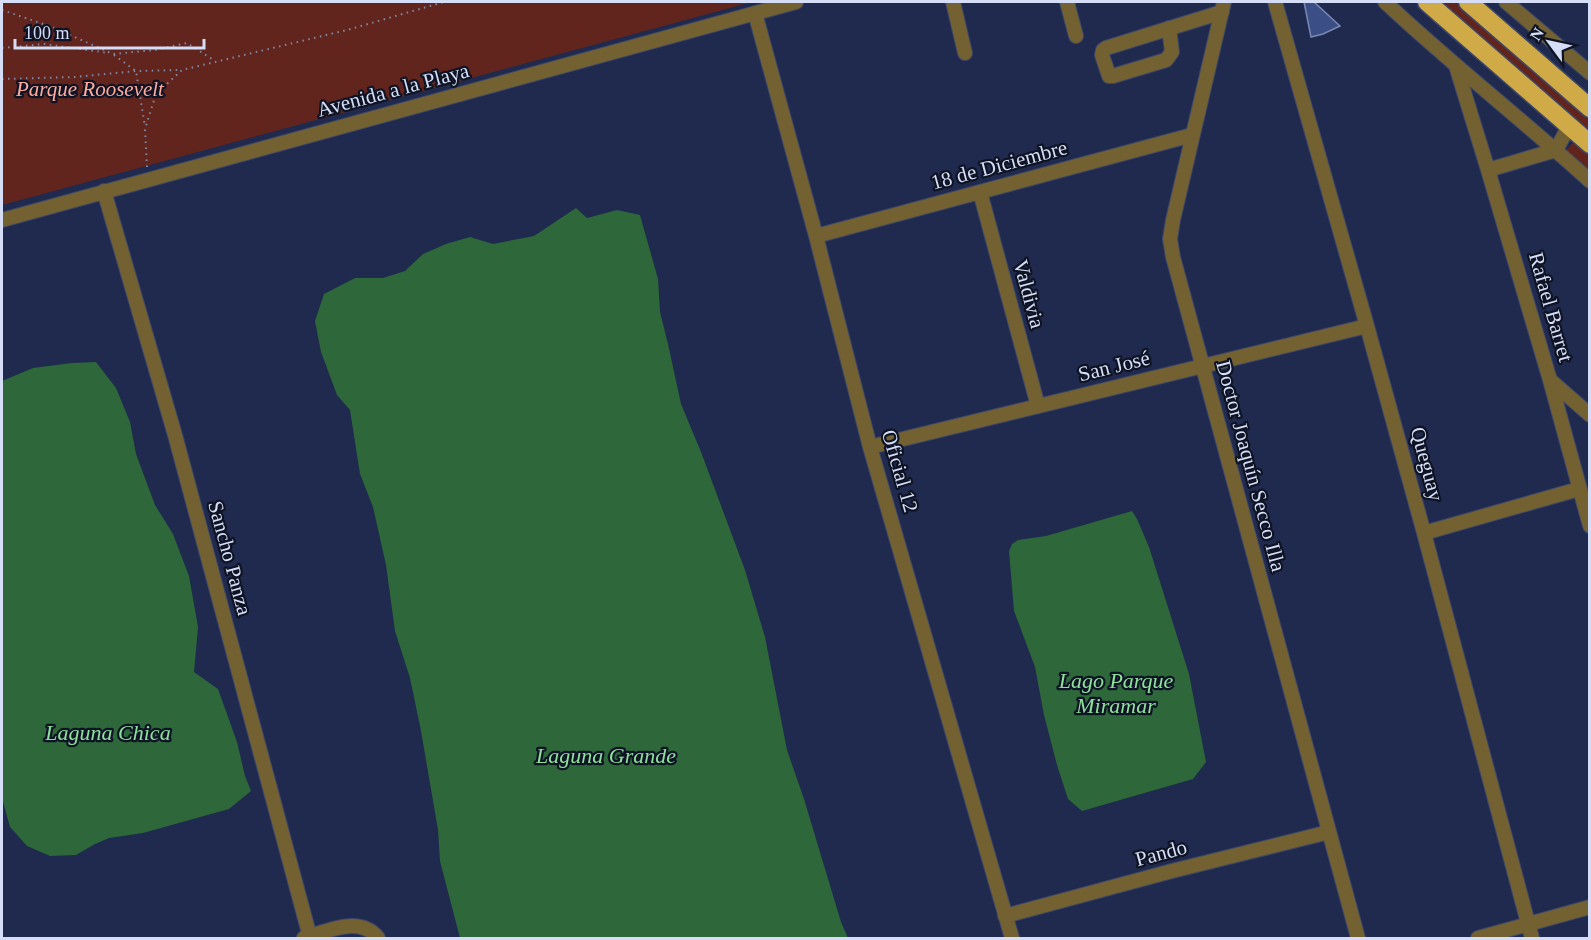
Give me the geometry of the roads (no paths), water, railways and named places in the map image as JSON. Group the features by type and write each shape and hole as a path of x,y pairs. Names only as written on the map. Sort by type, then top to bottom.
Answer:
{"highway":[{"path":"1427,2 1590,144"},
{"path":"1468,2 1590,108"}],"street":[{"name":"Avenida a la Playa","path":"2,220 796,2"},
{"path":"953,2 965,53"},
{"path":"1067,2 1076,36"},
{"name":"Queguay","path":"1275,2 1424,533 1530,932"},
{"path":"1385,2 1590,181"},
{"path":"1506,2 1590,73"},
{"path":"1169,28 1172,52 1166,60 1109,76 1102,55 1106,48 1169,28 1223,7"},
{"name":"Doctor Joaquín Secco Illa","path":"1223,7 1170,239 1202,366 1358,939"},
{"name":"Oficial 12","path":"755,13 816,236 870,447 1012,939"},
{"name":"Rafael Barret","path":"1456,66 1550,380 1590,526"},
{"path":"1488,170 1556,150 1569,126"},
{"name":"18 de Diciembre","path":"816,236 1192,135"},
{"name":"Sancho Panza","path":"104,191 178,447 307,938"},
{"name":"Valdivia","path":"980,192 1038,406"},
{"name":"San José","path":"870,447 1367,326"},
{"path":"1550,380 1590,415"},
{"path":"1424,533 1579,489"},
{"name":"Pando","path":"1005,916 1329,832"},
{"path":"1478,939 1530,932 1590,907"},
{"path":"307,938 345,926 363,927 370,930 378,939"}],"water":[{"name":"Laguna Grande","path":"576,208 587,218 617,210 640,215 658,279 660,312 681,404 745,570 765,637 787,750 848,938 460,938 440,861 438,830 421,731 410,678 395,631 386,565 373,507 360,474 350,410 337,395 321,352 315,321 324,294 355,278 383,278 405,271 423,254 470,237 493,244 534,236"},
{"name":"Laguna Chica","path":"96,362 116,388 130,422 136,454 155,505 173,534 189,576 198,627 194,672 218,689 251,791 229,809 143,833 109,838 76,855 50,856 27,846 10,827 2,798 2,381 33,368"},
{"name":"Lago Parque Miramar","path":"1132,511 1149,547 1189,674 1206,762 1193,779 1082,811 1068,799 1057,765 1035,667 1014,611 1009,551 1012,544 1018,540 1046,536"}],"park label":[{"name":"Parque Roosevelt","path":"90,89"}]}
